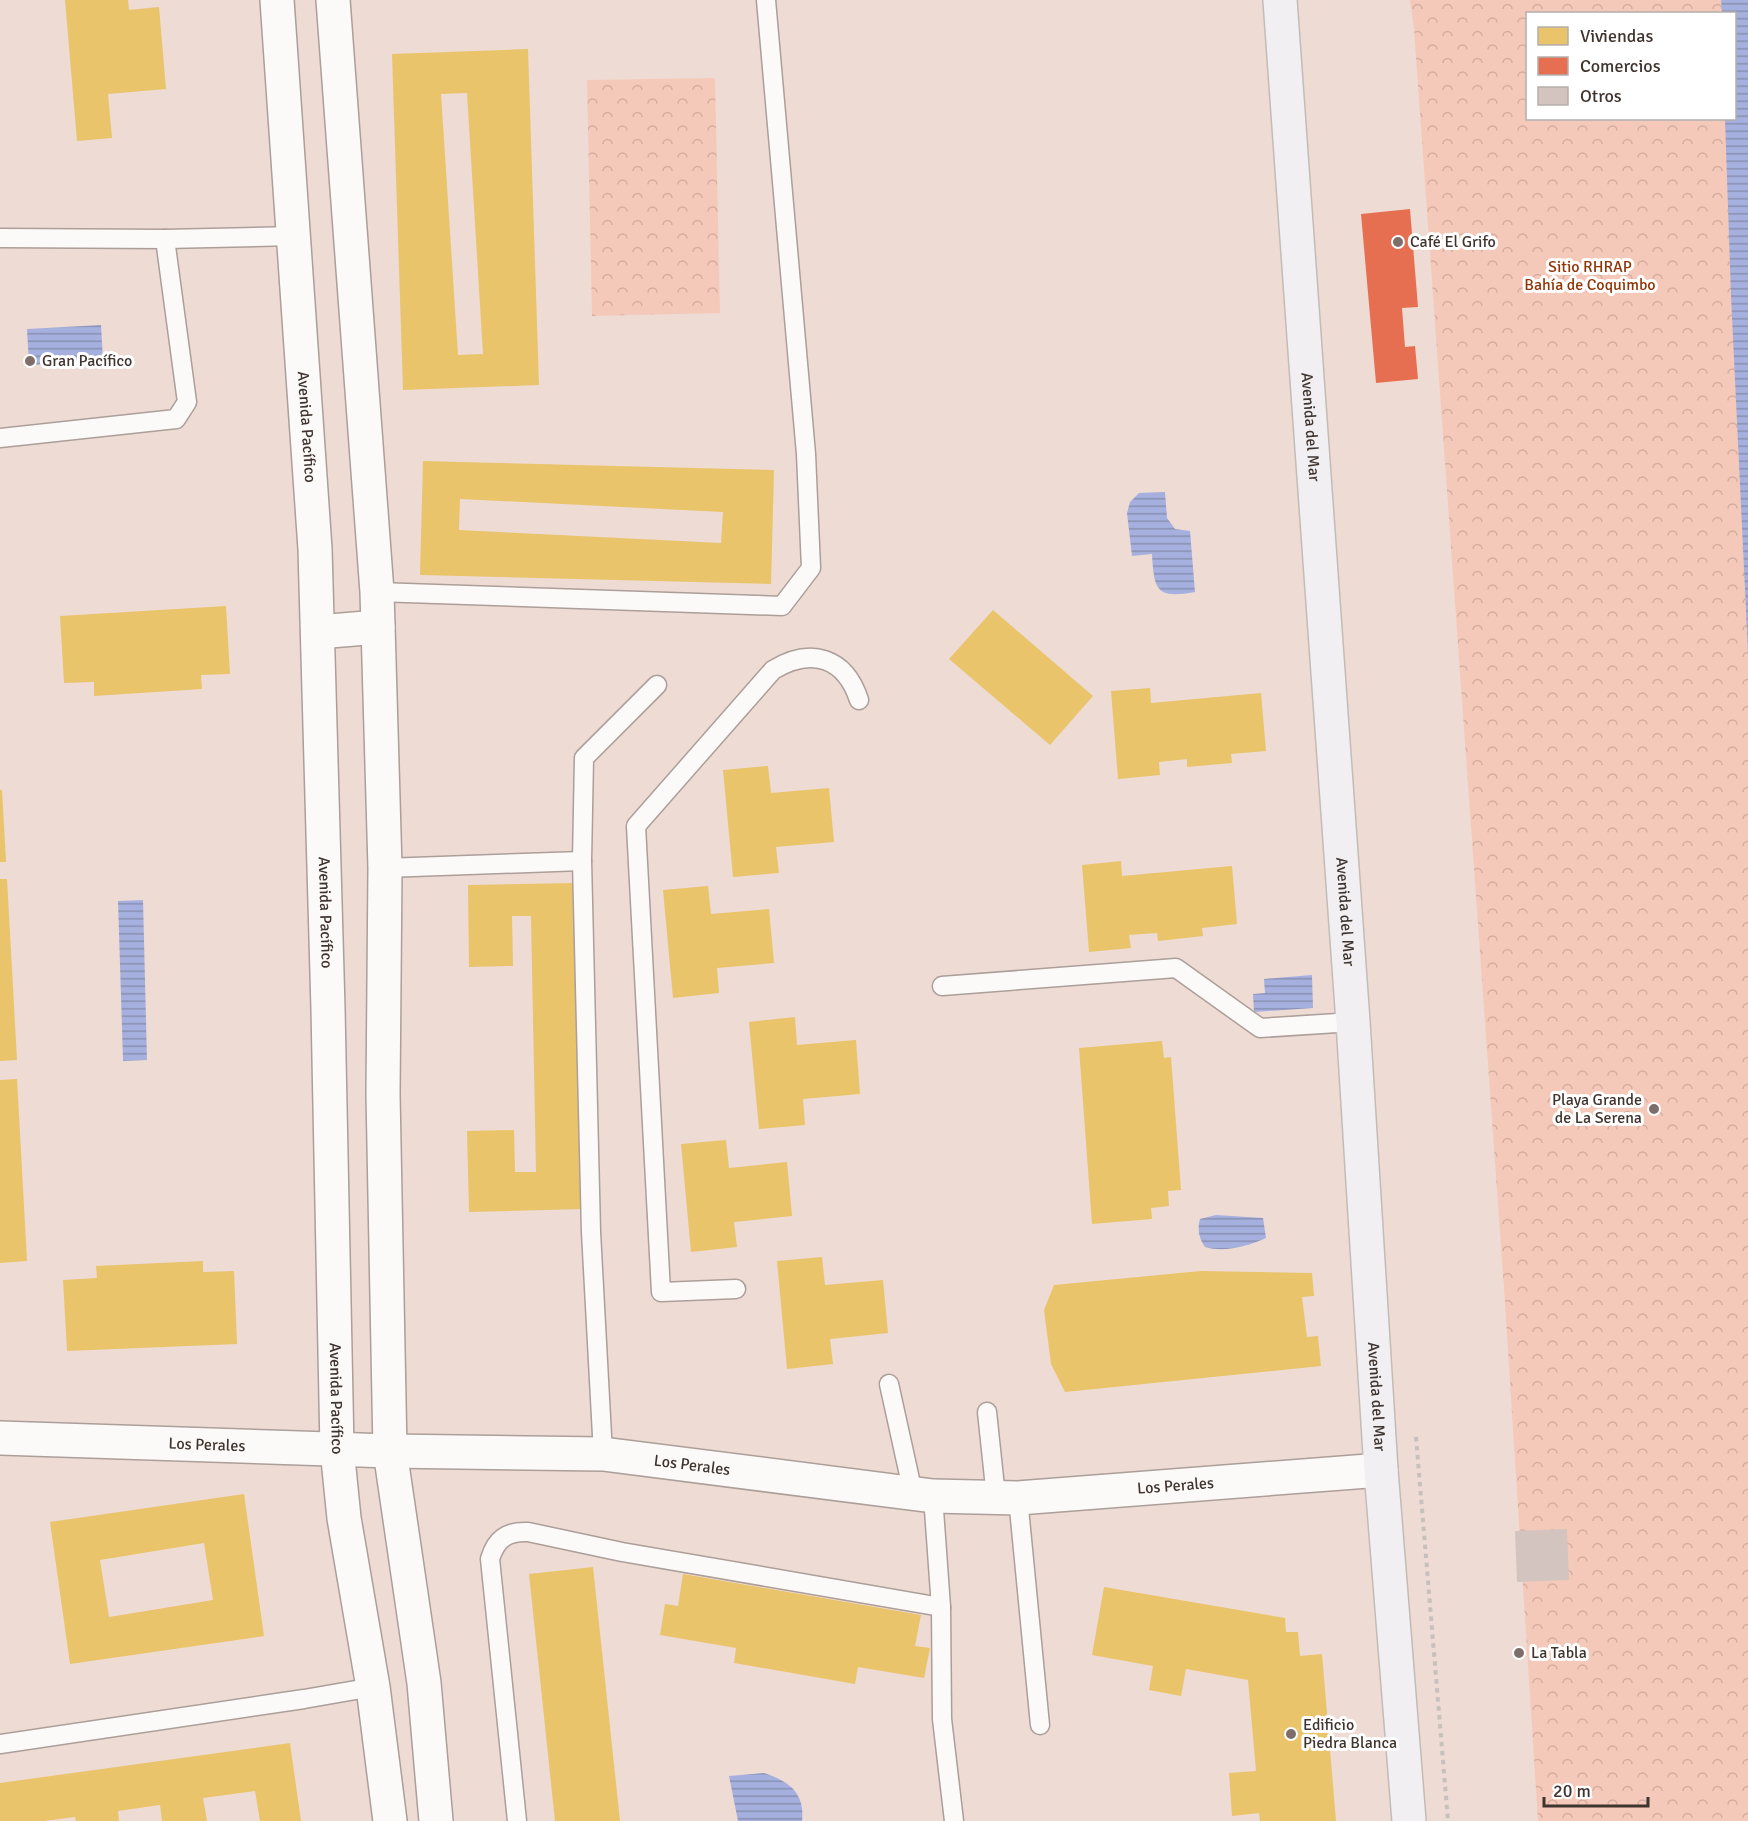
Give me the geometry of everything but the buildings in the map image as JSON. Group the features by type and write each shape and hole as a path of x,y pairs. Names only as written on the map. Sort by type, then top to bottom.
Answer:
{"main road":[{"name":"Avenida del Mar","path":"1280,0 1353,1022 1381,1470 1408,1821"}],"street":[{"name":"Avenida Pacífico","path":"277,0 315,549 338,1449 344,1518 373,1687 390,1821"},
{"path":"333,0 377,592 385,868 383,1094 390,1451 424,1683 436,1821"},
{"path":"318,632 378,627"},
{"name":"Los Perales","path":"0,1438 390,1451 603,1454 923,1494 1007,1498 1381,1470"}],"lane":[{"path":"377,592 782,606 811,568 802,408 766,0"},
{"path":"0,238 165,239 294,236"},
{"path":"0,438 176,419 187,402 165,239"},
{"path":"736,1289 661,1292 636,826 773,670 786,662 801,658 817,658 832,663 845,673 854,685 859,700"},
{"path":"603,1454 591,1232 582,861 584,758 657,685"},
{"path":"385,868 582,861"},
{"path":"942,986 1176,968 1260,1028 1353,1022"},
{"path":"889,1384 923,1494 941,1607 942,1719 954,1821"},
{"path":"987,1412 1007,1498 1040,1725"},
{"path":"517,1821 490,1559 493,1549 500,1540 508,1535 528,1532 622,1552 941,1607"},
{"path":"0,1744 373,1687"}],"green space":[{"name":"Sitio RHRAP Bahía de Coquimbo","path":"1410,0 1748,0 1748,1821 1538,1821 1504,1288 1414,29"},
{"path":"715,78 720,313 592,316 587,80"}],"water":[{"path":"1721,0 1748,0 1748,653 1725,120 1736,120 1736,12 1722,12"},
{"path":"101,325 103,361 29,365 27,329"},
{"path":"1165,492 1167,518 1175,529 1190,531 1195,592 1165,593 1156,584 1152,554 1132,556 1127,513 1130,502 1139,493"},
{"path":"143,900 147,1060 123,1061 118,901"},
{"path":"1312,975 1313,1008 1254,1012 1253,994 1265,993 1264,979"},
{"path":"1216,1215 1263,1218 1266,1238 1236,1248 1205,1247 1199,1233 1200,1219"},
{"path":"764,1773 781,1780 794,1790 801,1803 802,1821 738,1821 729,1776"}],"place":[{"name":"Café El Grifo","path":"1398,242"},
{"name":"Gran Pacífico","path":"30,361"},
{"name":"Playa Grande de La Serena","path":"1654,1109"},
{"name":"La Tabla","path":"1519,1653"},
{"name":"Edificio Piedra Blanca","path":"1291,1734"}]}
